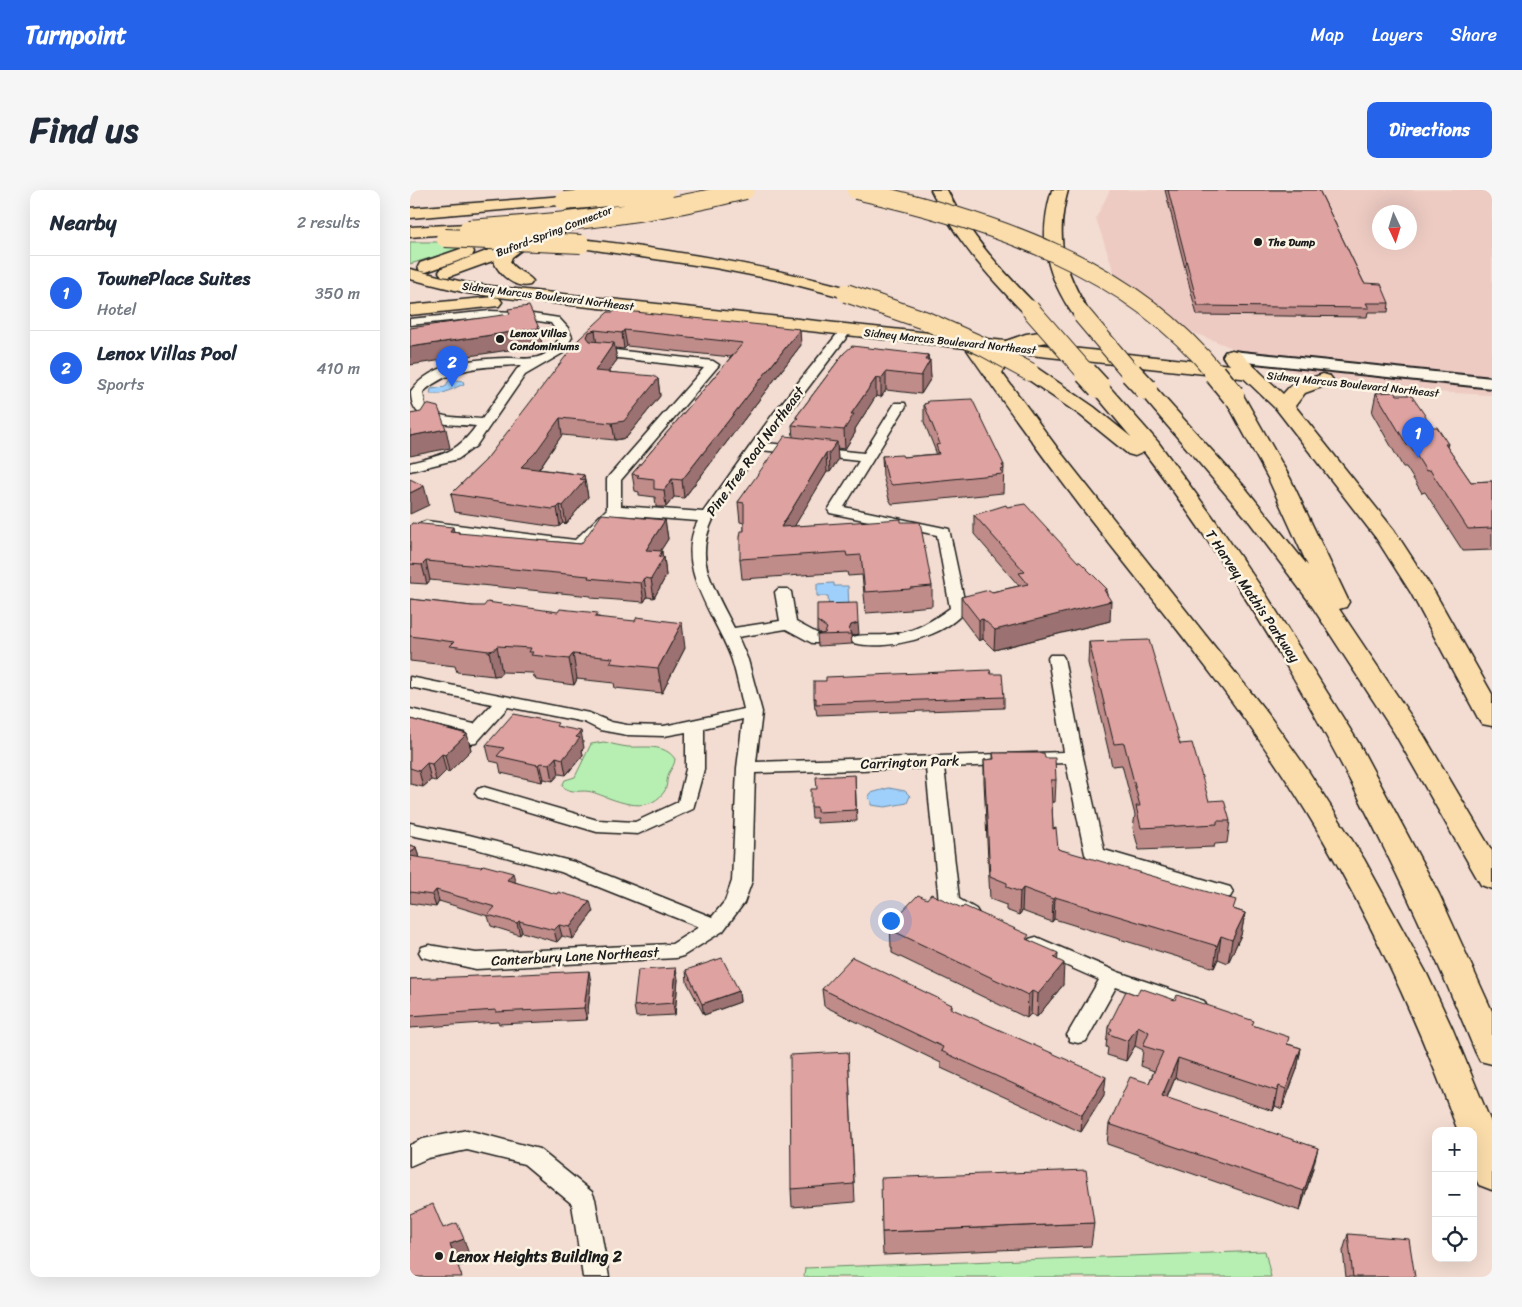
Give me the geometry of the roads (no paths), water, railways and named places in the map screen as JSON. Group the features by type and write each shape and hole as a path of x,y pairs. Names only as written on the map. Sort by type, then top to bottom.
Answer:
{"main road":[{"path":"410,200 533,190"},
{"name":"Buford-Spring Connector","path":"436,272 529,230 629,190"},
{"path":"564,201 634,190"},
{"name":"Buford-Spring Connector","path":"436,272 516,246 658,190"},
{"path":"410,213 680,190"},
{"path":"410,232 558,223 639,213 700,202 744,190"},
{"path":"856,190 971,220 1060,256 1103,278 1142,304 1177,331 1207,362 1233,395 1279,478 1372,676"},
{"name":"T Harvey Mathis Parkway","path":"939,190 951,216 973,249 1030,309 1156,454 1281,635 1355,759 1437,922 1492,1051"},
{"path":"1060,190 1052,218 1053,250 1064,285 1082,315 1111,350 1192,439 1263,524 1317,594 1421,752 1492,878"},
{"path":"410,238 581,244 703,260 792,278 846,293 931,323 982,346 1030,372 1088,411 1123,439 1198,513"},
{"path":"516,246 505,255 502,262 506,270 524,280"},
{"path":"410,286 436,272"},
{"name":"Sidney Marcus Boulevard Northeast","path":"410,274 436,272 524,280 1492,383"},
{"name":"Sidney Marcus Boulevard Northeast","path":"436,272 467,288 972,344 1492,398"},
{"path":"410,310 490,302 590,302"},
{"path":"992,373 1006,347 1026,340 1047,337"},
{"path":"972,344 1057,462 1214,661 1281,752 1332,830 1397,946 1421,996 1492,1174"},
{"path":"1232,356 1284,406 1394,546 1492,718"},
{"path":"1284,406 1298,390 1323,380"}],"street":[{"path":"410,322 490,314 516,315 555,320 562,328 566,337 559,350 521,372 508,387 471,443 453,456 410,468"},
{"path":"490,326 507,321 516,315"},
{"name":"Pine Tree Road Northeast","path":"716,926 734,903 742,881 746,768 753,712 740,660 700,572 697,551 700,531 706,517 757,446 846,330"},
{"path":"410,534 426,526 578,545 614,510 614,479 713,365 597,352"},
{"path":"485,423 430,416 420,410 417,391 430,378 445,371 473,365 542,361"},
{"path":"859,640 884,641 907,637 926,631 958,609 944,532 836,510 900,406"},
{"path":"757,446 869,458"},
{"path":"614,510 706,517"},
{"path":"783,592 788,624"},
{"path":"728,634 788,624 818,640"},
{"path":"1056,658 1074,757 1095,854 1223,892"},
{"path":"410,682 589,718 606,726 630,725 664,731 753,712"},
{"path":"410,714 473,736 505,700"},
{"path":"484,793 597,826 638,828 686,805 695,769 695,723"},
{"name":"Carrington Park","path":"746,768 1074,757"},
{"path":"934,762 949,902 982,921"},
{"path":"410,828 469,841 567,867 716,926"},
{"name":"Canterbury Lane Northeast","path":"429,952 476,961 676,951 716,926"},
{"path":"1022,938 1111,977 1214,1013"},
{"path":"1078,1035 1111,977"},
{"path":"410,1156 423,1149 467,1140 531,1156 583,1199 596,1277"}],"water":[{"path":"450,379 463,381 464,384 441,394 430,394 431,389 445,387"},
{"path":"834,583 834,586 848,586 849,609 829,610 828,596 817,596 817,584"},
{"path":"889,788 905,791 910,796 907,803 885,807 871,805 871,801 868,798 871,793"}],"place":[{"name":"The Dump","path":"1258,242"},
{"name":"Lenox Villas Condominiums","path":"500,339"},
{"name":"Lenox Villas Pool","path":"452,387"},
{"name":"TownePlace Suites","path":"1418,458"},
{"name":"Lenox Heights Building 2","path":"439,1256"}]}
